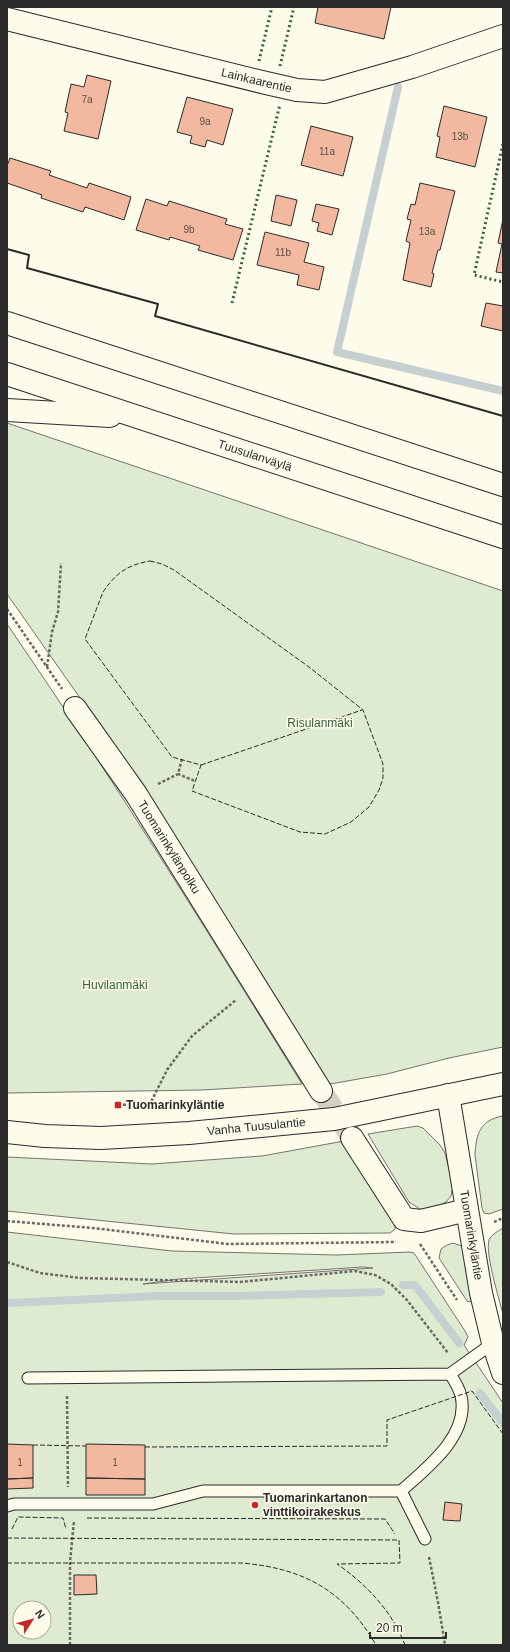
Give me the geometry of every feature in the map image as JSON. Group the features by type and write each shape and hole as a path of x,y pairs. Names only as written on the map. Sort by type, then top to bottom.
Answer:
{"main road":[{"name":"Lainkaarentie","path":"7,19 266,83 297,90 325,92 412,67 503,36"},
{"path":"7,323 503,485"},
{"name":"Tuusulanväylä","path":"7,374 503,537"},
{"path":"7,410 141,418"},
{"name":"Tuomarinkylänpolku","path":"75,708 136,794 321,1091"},
{"name":"Vanha Tuusulantie","path":"7,1132 45,1136 101,1138 189,1133 334,1119 503,1084"},
{"name":"Tuomarinkyläntie","path":"448,1095 481,1293 493,1343 503,1373"},
{"path":"352,1138 404,1219 421,1221 469,1220"}],"lane":[{"path":"28,1378 454,1370 493,1343"},
{"path":"7,1506 14,1504 69,1503 153,1504 203,1491 401,1491 440,1455 459,1424 462,1408 461,1394 454,1370"},
{"path":"401,1491 425,1539"}],"path":[{"path":"47,668 52,632 58,612 61,563"},
{"path":"7,609 75,708"},
{"path":"182,759 178,774 195,781"},
{"path":"118,1105 150,1104 167,1070 192,1036 256,985"},
{"path":"469,1220 503,1218"},
{"path":"7,1221 93,1228 228,1244 403,1242"},
{"path":"426,1240 419,1242 460,1305"},
{"path":"7,1262 40,1273 80,1278 240,1282 355,1271 375,1275 391,1284 408,1300 454,1370"},
{"path":"67,1377 69,1503 74,1522 70,1562 70,1645"},
{"path":"425,1539 445,1645"}],"green space":[{"name":"Risulanmäki","path":"7,423 503,591 503,1047 449,1058 387,1074 330,1084 158,809 7,594"},
{"name":"Huvilanmäki","path":"7,624 83,737 194,910 302,1084 202,1090 7,1093"},
{"path":"503,1116 503,1209 489,1214 484,1213 482,1208 475,1155 476,1147 478,1134 484,1125 495,1118"},
{"path":"417,1126 423,1128 440,1145 445,1153 453,1186 451,1196 446,1202 431,1210 423,1211 409,1202 368,1134"},
{"path":"344,1141 395,1224 395,1229 390,1233 234,1234 7,1211 7,1157 152,1164 262,1156"},
{"path":"503,1228 503,1314 493,1276 488,1246 491,1236"},
{"name":"Tuomarinkartanon vinttikoirakeskus","path":"7,1232 172,1251 337,1255 414,1253 465,1331 468,1337 464,1345 503,1403 503,1645 7,1645","holes":["363,1267 373,1268 143,1284 179,1279"]},
{"path":"453,1243 462,1246 464,1250 472,1300 470,1302 467,1301 439,1258 441,1249"}],"building":[{"path":"318,7 391,7 384,39 315,23"},
{"path":"87,75 111,81 98,139 64,131 68,113 65,112 71,84 84,87"},
{"path":"187,97 233,109 223,145 207,140 205,147 190,143 192,136 177,132"},
{"path":"444,106 487,117 475,167 436,157 440,137 437,136"},
{"path":"311,126 353,137 343,176 301,165"},
{"path":"10,158 51,171 49,175 87,188 89,183 131,197 124,220 85,207 83,212 41,198 42,195 7,183 7,166"},
{"path":"420,183 455,191 440,250 438,250 432,273 434,274 431,287 403,280 410,243 406,241 411,220 407,219 411,204 415,205"},
{"path":"276,195 297,200 291,226 271,221"},
{"path":"146,199 167,206 169,201 227,219 225,224 243,229 233,260 198,250 200,246 170,237 169,240 136,230"},
{"path":"316,204 339,209 332,235 317,231 319,223 312,221"},
{"path":"503,219 503,273 496,272 502,244 498,243"},
{"path":"265,232 309,243 304,262 324,267 319,290 297,285 299,275 257,265"},
{"path":"486,303 503,306 503,331 481,326"},
{"path":"7,1444 33,1445 33,1478 7,1479"},
{"path":"86,1444 145,1445 145,1479 86,1478"},
{"path":"33,1478 33,1488 7,1489 7,1479"},
{"path":"86,1478 145,1479 145,1495 86,1495"},
{"path":"445,1502 462,1504 460,1521 443,1520"},
{"path":"74,1575 96,1575 97,1594 74,1595"}],"waterway":[{"path":"398,87 337,352 503,391"},
{"path":"403,1285 415,1285 459,1343"},
{"path":"9,1303 157,1296 234,1296 381,1292"},
{"path":"480,1393 503,1423"}],"tunnel":[{"path":"321,1091 349,1133"}],"hedge":[{"path":"259,61 272,7"},
{"path":"280,66 294,7"},
{"path":"232,303 280,104"},
{"path":"503,144 474,275 503,282"}],"fence":[{"path":"150,561 162,564 174,570 309,667 363,710 383,764 383,778 379,790 369,807 351,822 325,834 300,832 192,791 201,765 172,757 85,639 103,592 108,585 128,568 150,561"},
{"path":"201,765 362,710"},
{"path":"145,1447 387,1446 387,1420 472,1391 503,1434"},
{"path":"33,1445 86,1446"},
{"path":"12,1529 18,1517 63,1518 66,1529"},
{"path":"87,1518 385,1519 395,1534"},
{"path":"7,1538 399,1540 400,1563 337,1564 358,1580 377,1599 393,1621 405,1645"},
{"path":"7,1563 241,1563 284,1570 320,1585 336,1596 364,1626 376,1645"}],"wall":[{"path":"7,249 29,255 27,268 158,304 155,316 503,416"}],"place":[{"name":"Tuomarinkyläntie","path":"118,1105"},
{"name":"Tuomarinkartanon vinttikoirakeskus","path":"255,1505"}]}
